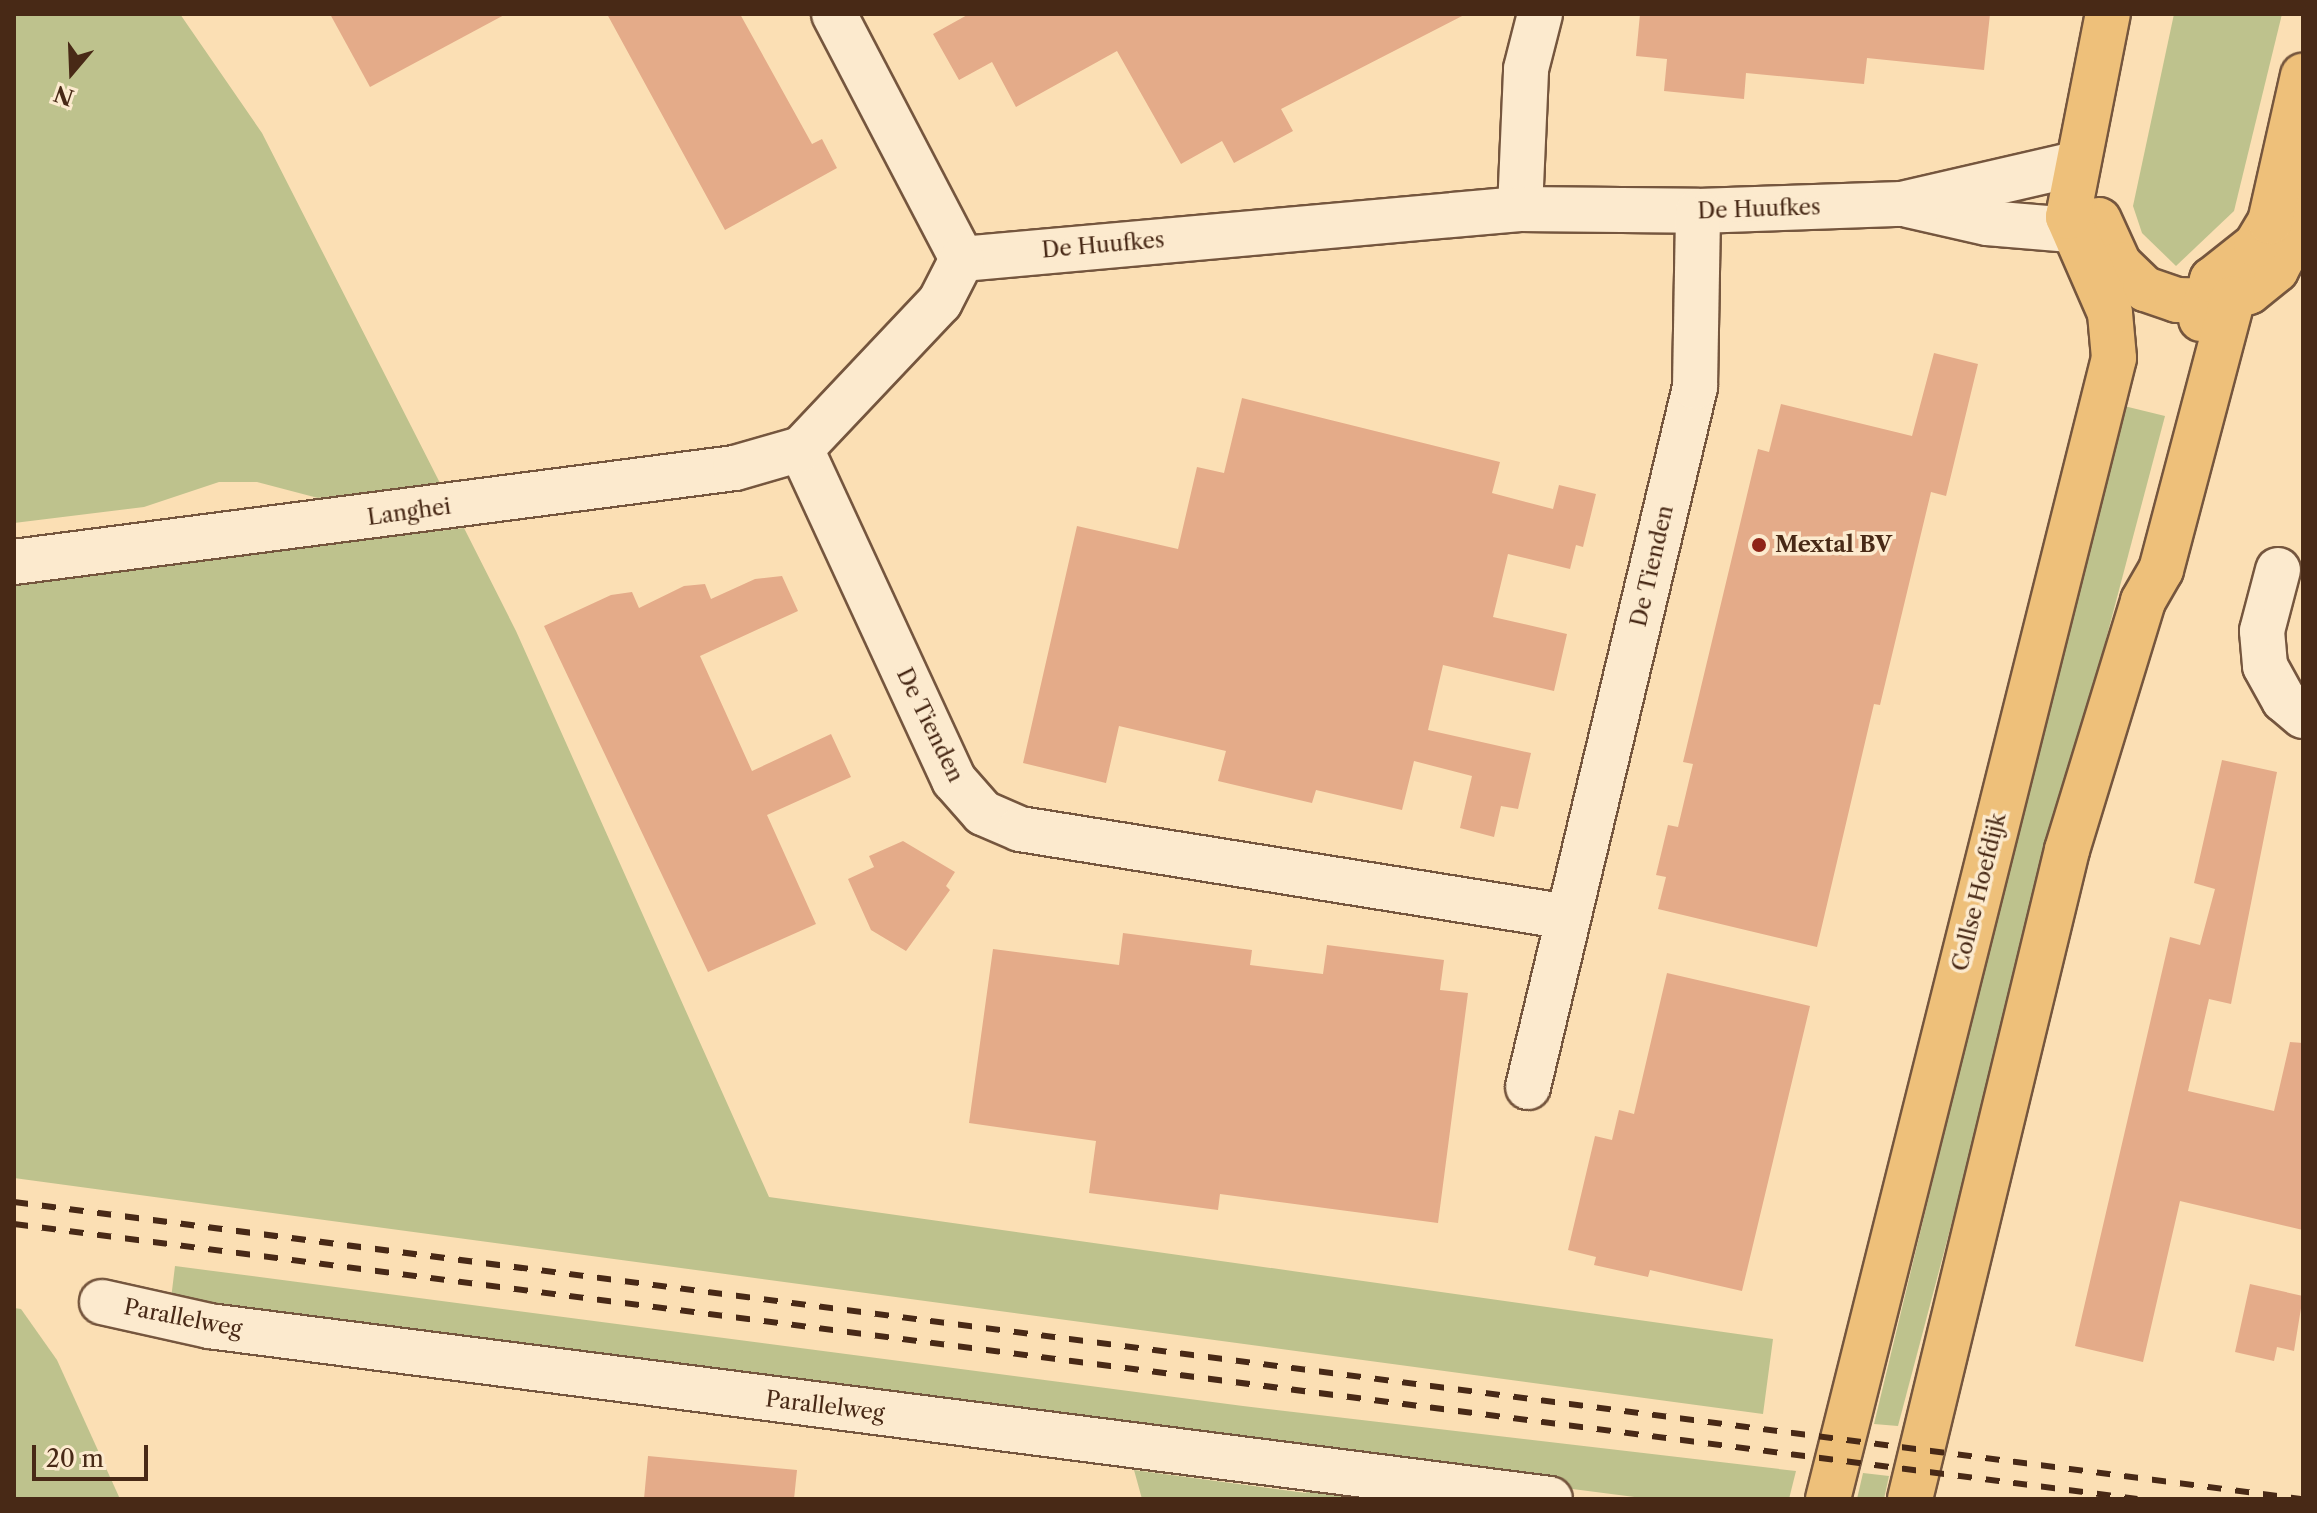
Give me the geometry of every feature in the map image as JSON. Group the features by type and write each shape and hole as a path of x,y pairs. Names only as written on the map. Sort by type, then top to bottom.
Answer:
{"main road":[{"path":"2108,14 2068,204 2087,232 2145,289 2218,300 2260,284 2287,256 2303,198"},
{"path":"2087,232 2137,14"},
{"path":"1910,1499 2067,850 2143,601 2142,565 2218,300 2212,280 2256,245 2270,222 2303,76"},
{"name":"Collse Hoefdijk","path":"1828,1499 2114,358 2116,332 2098,286 2087,232"}],"street":[{"path":"801,449 940,302 962,259 834,14"},
{"path":"1520,209 1526,69 1540,14"},
{"name":"De Huufkes","path":"962,259 1520,209 1698,211 1902,204 2075,164"},
{"name":"De Huufkes","path":"1902,204 1987,223 2087,232"},
{"name":"De Tienden","path":"1528,1087 1695,387 1698,211"},
{"name":"De Tienden","path":"801,449 954,780 983,813 1020,829 1568,917"},
{"name":"Langhei","path":"14,562 735,468 801,449"},
{"path":"2278,570 2262,631 2265,666 2284,700 2303,716"},
{"name":"Parallelweg","path":"102,1302 209,1326 1550,1499"}],"green space":[{"path":"14,14 180,14 262,133 440,483 318,498 257,482 219,482 144,507 14,523"},
{"path":"2174,14 2282,14 2234,211 2176,266 2142,233 2133,206"},
{"path":"2120,405 2165,416 1898,1426 1874,1424"},
{"path":"464,528 516,631 769,1197 1773,1339 1763,1414 14,1178 14,580"},
{"path":"175,1266 1243,1406 1796,1471 1789,1499 1650,1499 170,1307"},
{"path":"14,1308 21,1309 57,1360 120,1499 14,1499"},
{"path":"1134,1470 1306,1493 1309,1480 1455,1499 1142,1499"},
{"path":"1863,1473 1889,1476 1884,1499 1857,1499"}],"building":[{"path":"330,14 506,14 370,87"},
{"path":"607,14 740,14 812,144 822,139 837,168 725,230"},
{"path":"969,14 1466,14 1281,109 1293,131 1234,163 1222,141 1181,164 1117,51 1016,107 992,62 959,80 933,34"},
{"path":"1640,14 1990,14 1984,70 1867,58 1864,84 1746,73 1744,99 1664,91 1667,59 1636,56"},
{"path":"1934,353 1978,364 1946,496 1931,492 1880,705 1874,704 1817,947 1658,909 1666,877 1656,875 1668,825 1678,827 1693,764 1683,762 1758,449 1769,452 1781,404 1912,436"},
{"path":"1242,398 1500,462 1492,493 1553,509 1559,485 1596,494 1583,547 1576,545 1570,569 1508,554 1493,617 1567,634 1554,691 1443,665 1428,730 1531,753 1518,809 1501,806 1494,837 1460,828 1472,776 1414,761 1402,810 1316,790 1312,803 1218,781 1226,751 1119,726 1106,783 1023,763 1077,526 1178,549 1197,467 1224,473"},
{"path":"782,576 798,611 700,656 752,771 831,734 851,777 767,815 816,924 708,972 544,626 611,595 632,592 639,608 684,586 705,584 711,599 755,579"},
{"path":"2222,760 2277,772 2231,1004 2209,999 2188,1091 2274,1111 2290,1042 2303,1043 2303,1230 2180,1201 2143,1362 2075,1346 2170,937 2200,945 2215,889 2194,883"},
{"path":"903,841 955,872 946,886 950,890 906,951 871,930 848,879 874,867 869,856"},
{"path":"1123,933 1252,950 1250,965 1323,974 1327,945 1444,960 1440,990 1468,993 1438,1223 1220,1194 1218,1210 1089,1193 1096,1141 969,1123 993,949 1119,965"},
{"path":"1667,973 1810,1006 1742,1291 1650,1270 1648,1277 1594,1265 1596,1257 1568,1250 1595,1136 1612,1140 1619,1110 1634,1114"},
{"path":"2250,1284 2303,1296 2294,1351 2277,1347 2274,1361 2235,1352"},
{"path":"648,1456 797,1470 794,1499 644,1499"}],"railway":[{"path":"14,1202 2302,1499"},
{"path":"14,1224 2137,1499"}],"place":[{"name":"Mextal BV","path":"1759,545"}]}
